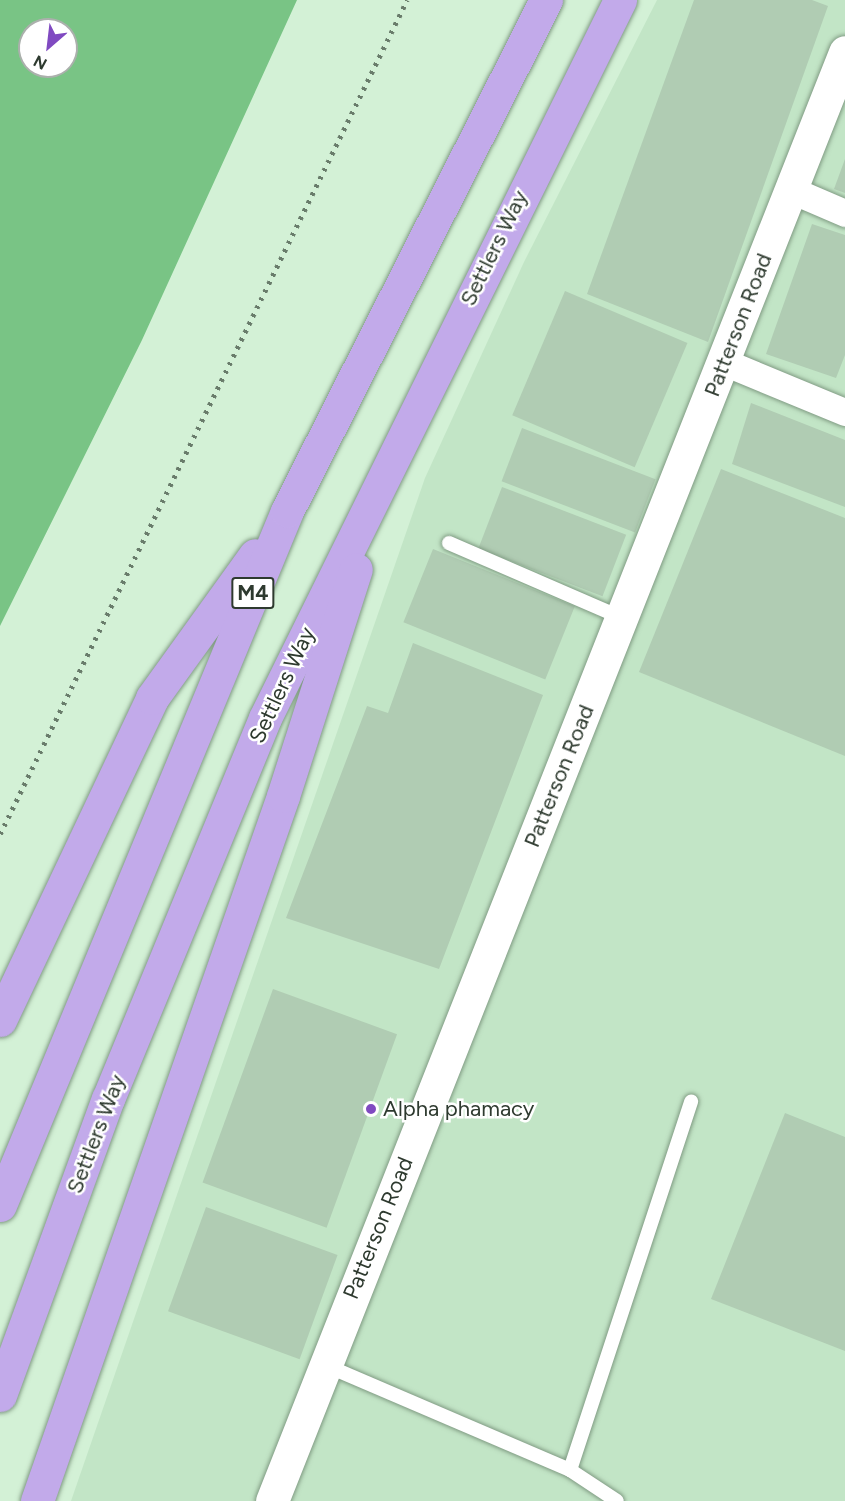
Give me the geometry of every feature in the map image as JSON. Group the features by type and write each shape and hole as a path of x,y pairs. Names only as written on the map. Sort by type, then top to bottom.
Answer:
{"highway":[{"name":"M4","path":"0,1205 287,511 546,0"},
{"name":"Settlers Way","path":"0,1395 108,1099 265,718 620,0"},
{"path":"37,1501 283,796 392,459"},
{"path":"0,1020 153,698 287,511"}],"street":[{"name":"Patterson Road","path":"272,1501 845,52"},
{"path":"789,189 845,213"},
{"path":"724,362 845,412"}],"lane":[{"path":"449,543 622,618"},
{"path":"570,1470 691,1101"},
{"path":"325,1365 570,1470 617,1501"}],"shaded area":[{"path":"0,0 297,0 142,340 0,626"},
{"path":"657,0 845,0 845,1501 71,1501 425,478 524,262"}],"building":[{"path":"694,0 812,0 828,6 708,342 587,294"},
{"path":"845,159 845,193 834,189"},
{"path":"812,224 845,235 845,355 836,378 766,354"},
{"path":"565,291 687,343 635,467 512,415"},
{"path":"751,403 845,440 845,507 732,464"},
{"path":"522,428 656,479 635,532 502,481"},
{"path":"721,469 845,518 845,756 639,672"},
{"path":"502,487 626,535 603,596 478,549"},
{"path":"433,549 575,606 545,680 403,622"},
{"path":"413,643 543,695 439,969 286,918 367,706 388,713"},
{"path":"273,989 397,1034 327,1228 203,1183"},
{"path":"785,1113 845,1137 845,1351 711,1299"},
{"path":"206,1207 338,1255 300,1359 168,1311"}],"railway":[{"path":"0,834 407,0"}],"place":[{"name":"Alpha phamacy","path":"371,1109"}]}
